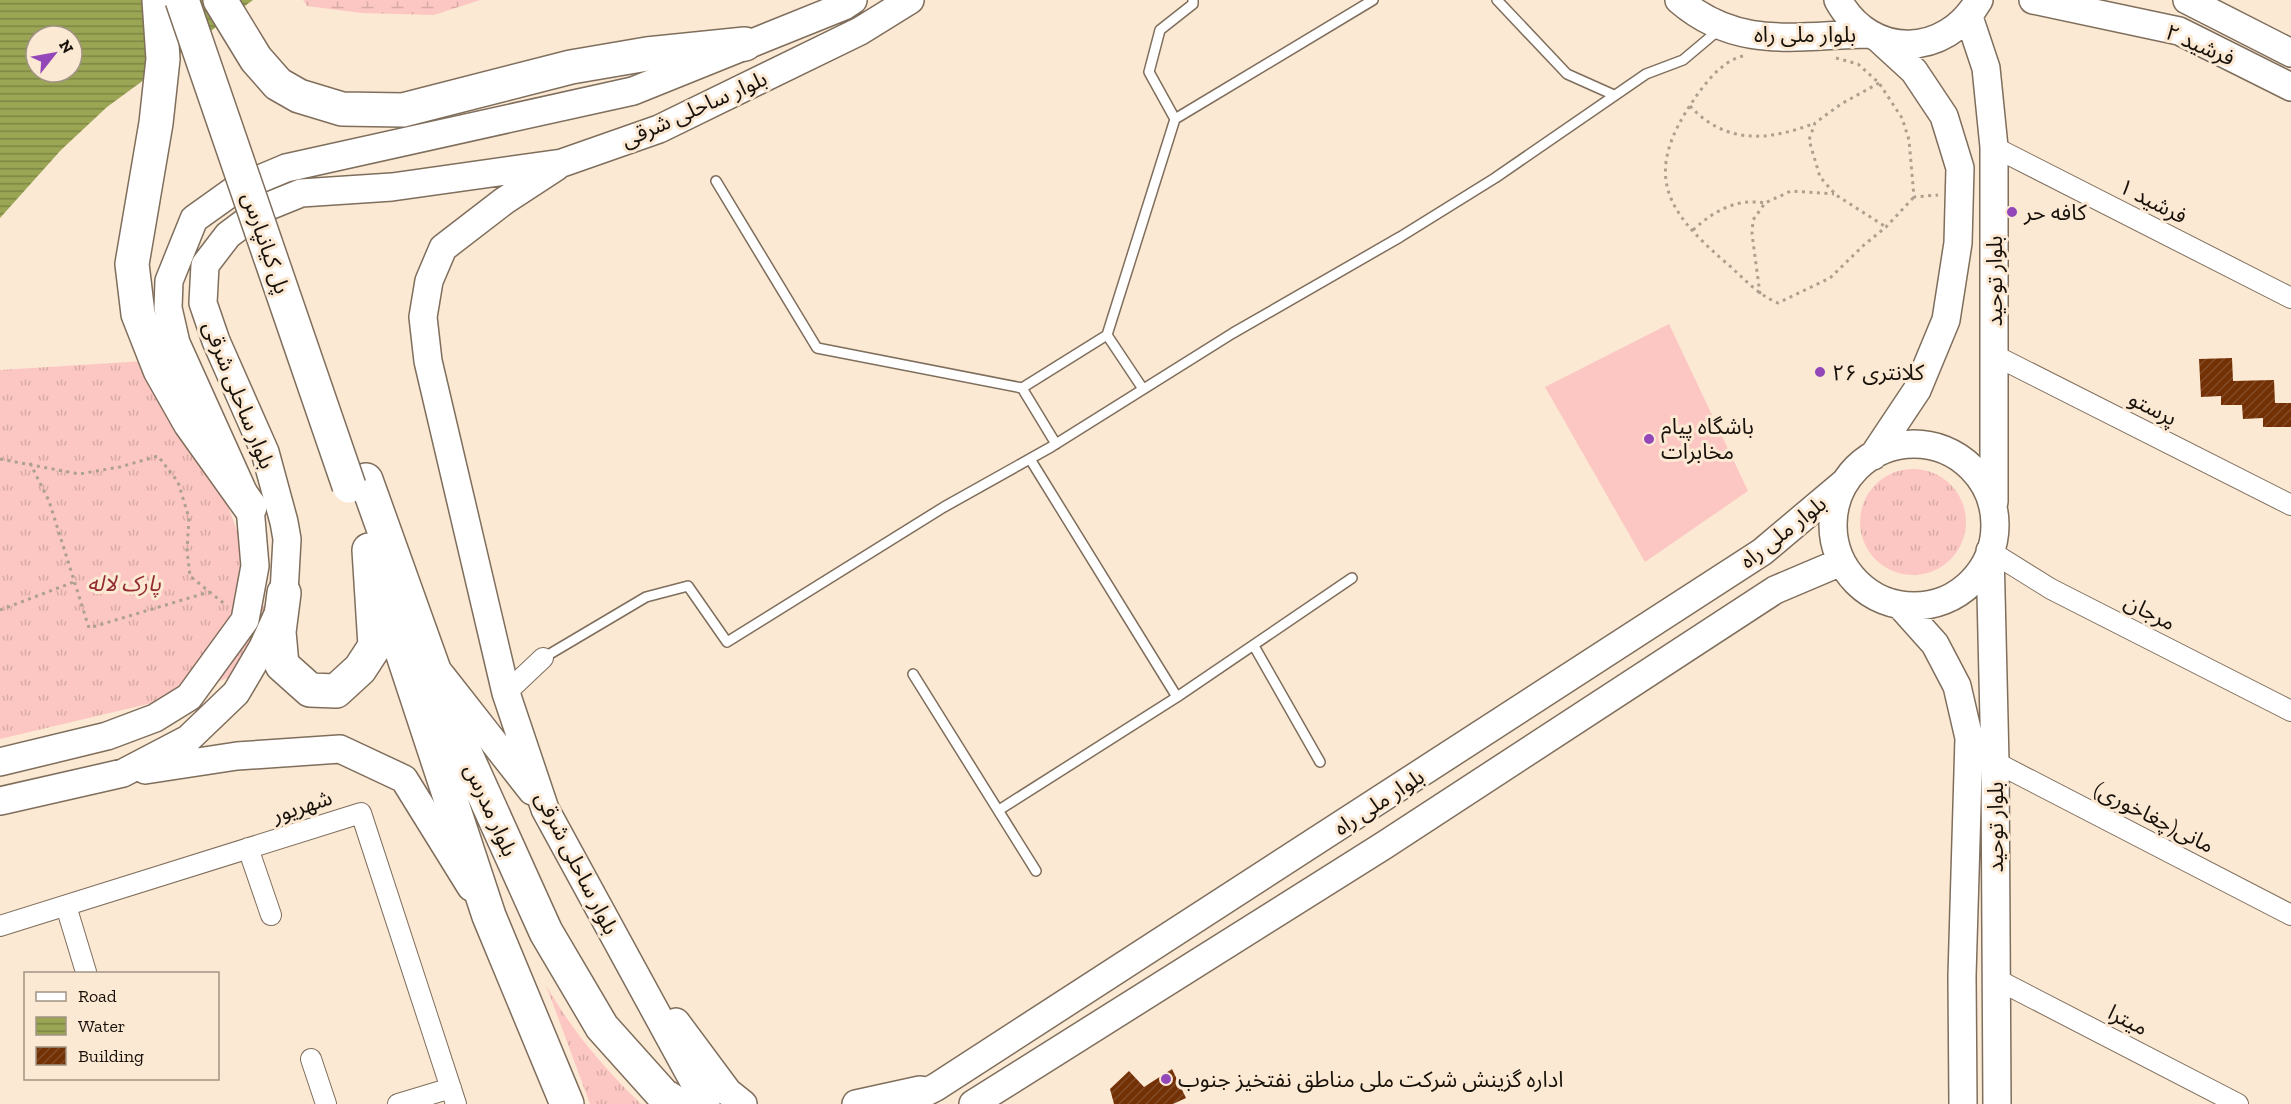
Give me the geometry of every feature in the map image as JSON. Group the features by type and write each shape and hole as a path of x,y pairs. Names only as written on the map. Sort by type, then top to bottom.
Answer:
{"highway":[{"path":"159,0 163,59 144,202 132,264 138,314 160,370 190,423 250,507"},
{"name":"پل کیانپارس","path":"182,0 357,483"},
{"path":"201,0 357,483"},
{"path":"220,0 256,59 278,84 299,96 342,109 403,110 571,67 647,54 745,44"},
{"name":"بلوار مدرس","path":"357,483 369,550 489,916 567,1104"},
{"name":"بلوار مدرس","path":"357,483 430,660 458,737 546,932 602,1027 663,1095 677,1104"},
{"path":"284,593 279,632 282,665 310,690 336,691 360,669 375,646 369,550"},
{"path":"489,916 544,1104"}],"main road":[{"name":"بلوار ساحلی شرقی","path":"0,762 107,736 155,718 189,697 245,620 250,604 255,566 250,507 177,344 168,308 173,266 194,219 236,189 286,168 633,91 854,0"},
{"name":"بلوار ساحلی شرقی","path":"0,801 123,773 188,739 236,693 263,647 284,593 287,539 265,452 216,341 203,303 205,265 228,235 264,208 301,193 392,187 562,163 659,129 860,31 910,0"},
{"name":"بلوار ملی راه","path":"1679,0 1693,12 1735,33 1786,39 1873,36 1894,44 1922,44 1948,35 1974,9"},
{"name":"بلوار توحید","path":"1838,0 1847,16 1914,71 1944,116 1960,168 1958,243 1946,320 1917,390 1873,456"},
{"name":"فرشید ۲","path":"2033,0 2179,31 2291,87"},
{"name":"فرشید ۲","path":"2187,0 2291,53"},
{"name":"بلوار توحید","path":"1974,9 1986,68 1994,147 1994,512"},
{"name":"بلوار ساحلی شرقی","path":"562,163 504,201 443,248 429,281 423,317 428,361 506,693 545,809 705,1104"},
{"path":"1914,444 1942,449 1966,464 1984,486 1994,512 1994,538 1986,562 1971,583 1951,598 1926,606 1901,606 1877,598 1856,583 1841,562 1833,538 1834,509 1844,483 1862,462 1873,456 1887,448 1914,444"},
{"name":"بلوار ملی راه","path":"903,1104 936,1087 1762,552 1844,483"},
{"name":"بلوار توحید","path":"1990,551 1995,762 1997,1104"},
{"name":"بلوار ملی راه","path":"973,1104 1383,846 1775,590 1841,562"},
{"name":"بلوار توحید","path":"1901,606 1935,644 1957,686 1969,738 1962,976 1963,1104"},
{"path":"430,660 545,809"},
{"path":"123,773 237,756 340,749 404,779 489,916"},
{"path":"1362,813 1383,846"},
{"path":"642,986 672,1018 728,1092 743,1104"},
{"path":"856,1104 936,1087"}],"street":[{"name":"فرشید ۱","path":"1994,147 2291,298"},
{"name":"پرستو","path":"1994,355 2291,505"},
{"name":"مرجان","path":"1990,551 2051,590 2291,711"},
{"path":"506,693 543,658"},
{"name":"مانی(چغاخوری)","path":"1995,762 2291,915"},
{"name":"شهریور","path":"0,926 361,813 453,1096"},
{"path":"248,848 271,915"},
{"path":"66,906 86,972"},
{"name":"میترا","path":"1996,980 2238,1104"},
{"path":"311,1059 326,1104"},
{"path":"398,1104 453,1096"}],"lane":[{"path":"1175,119 1149,72 1160,30 1193,4 1193,0"},
{"path":"716,181 817,348 1022,388 1107,335 1175,119 1373,0"},
{"path":"1497,0 1567,74 1614,95"},
{"path":"543,658 646,597 688,586 727,642 876,548 1056,444 1233,333 1419,225 1495,178 1646,74 1683,60 1723,27"},
{"path":"1107,335 1143,389"},
{"path":"1022,388 1056,444"},
{"path":"1030,459 1177,697"},
{"path":"999,810 1177,697 1352,578"},
{"path":"1254,646 1320,762"},
{"path":"913,674 1036,870"}],"path":[{"path":"1748,56 1732,59 1705,84 1678,123 1665,160 1666,190 1672,204 1693,230 1760,296 1778,303 1830,278 1886,227 1914,196 1959,194"},
{"path":"1826,56 1858,64 1879,83 1902,118 1909,140 1914,196"},
{"path":"1690,106 1705,122 1719,131 1777,136 1815,123 1841,104 1879,83"},
{"path":"1815,123 1809,140 1820,177 1836,195 1886,227"},
{"path":"1760,296 1752,234 1753,220 1765,203 1791,191 1836,195"},
{"path":"1693,230 1710,216 1736,202 1749,200 1765,203"},
{"path":"0,459 30,463 79,474 120,467 158,456 178,482 189,518 187,550 190,576 209,592 89,628 50,501 30,463"},
{"path":"0,610 74,582"}],"green space":[{"path":"303,0 480,0 434,15 361,13 307,6"},
{"name":"باشگاه پیام مخابرات","path":"1669,324 1748,491 1645,562 1545,387"},
{"name":"پارک لاله","path":"176,359 282,658 173,698 0,739 0,370"},
{"path":"1913,469 1933,473 1950,485 1962,502 1966,522 1962,542 1950,559 1933,571 1913,575 1893,571 1876,559 1864,542 1860,522 1864,502 1876,485 1893,473"},
{"path":"546,985 589,1048 641,1104 590,1104"}],"water":[{"path":"0,0 253,0 107,107 61,150 0,218"}],"building":[{"path":"2232,358 2233,381 2274,380 2275,403 2291,403 2291,427 2263,427 2263,418 2243,419 2242,405 2221,405 2221,396 2201,397 2199,359"},
{"name":"اداره گزینش شرکت ملی مناطق نفتخیز جنوب","path":"1172,1069 1186,1098 1173,1104 1114,1104 1110,1089 1129,1071 1144,1087"}],"place":[{"name":"کافه حر","path":"2012,212"},
{"name":"کلانتری ۲۶","path":"1820,372"},
{"name":"باشگاه پیام مخابرات","path":"1649,439"},
{"name":"اداره گزینش شرکت ملی مناطق نفتخیز جنوب","path":"1166,1079"}]}
